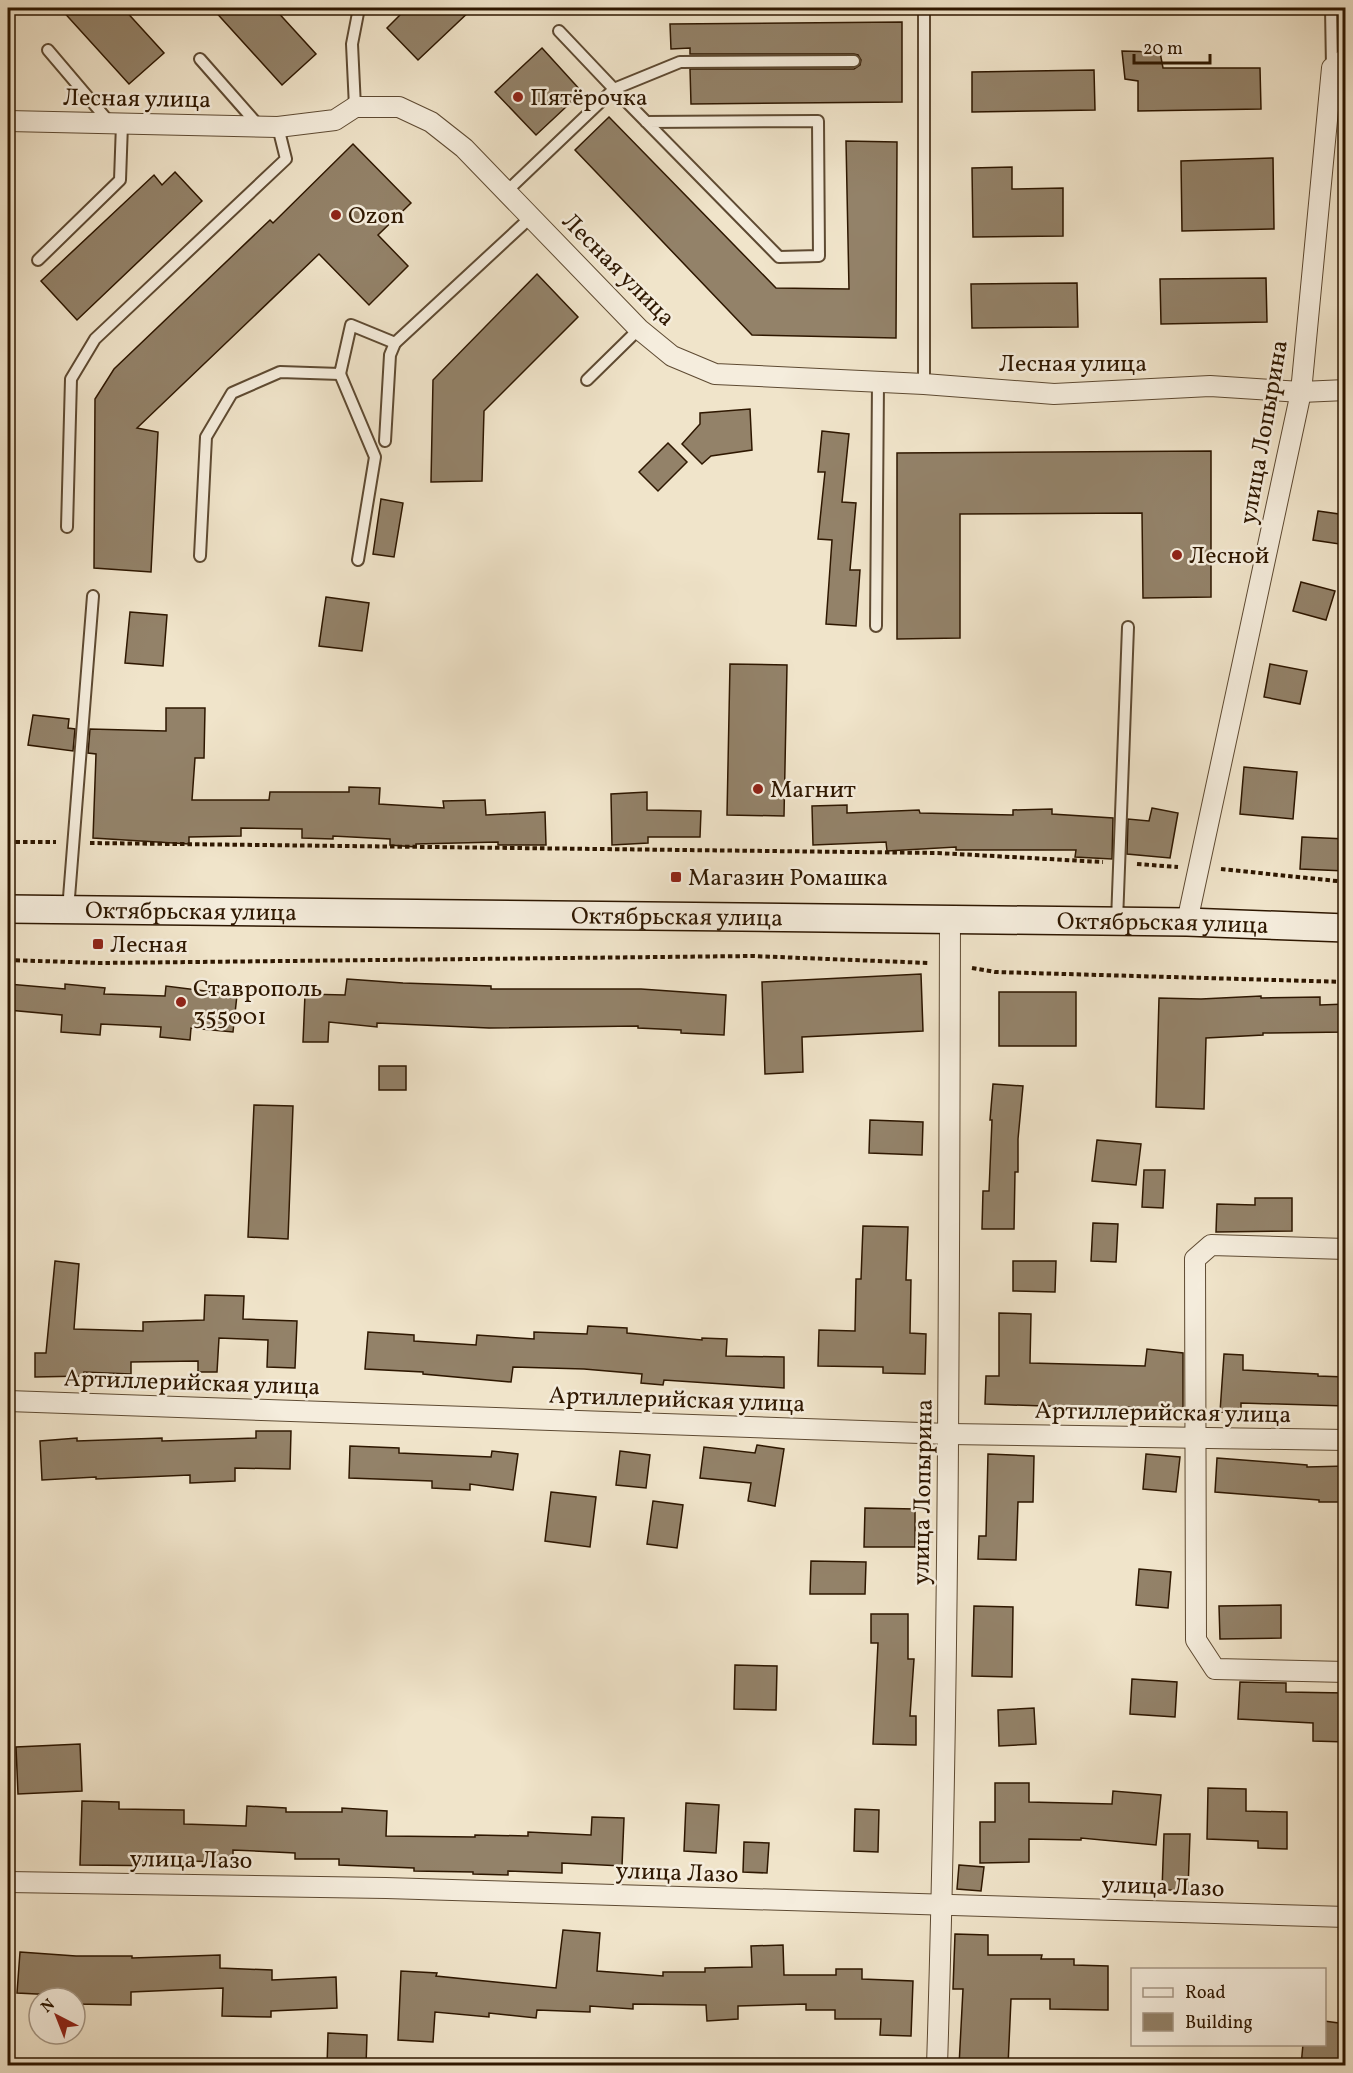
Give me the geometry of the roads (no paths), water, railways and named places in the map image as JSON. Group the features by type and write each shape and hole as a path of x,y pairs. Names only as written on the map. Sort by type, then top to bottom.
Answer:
{"main road":[{"name":"Октябрьская улица","path":"8,909 1117,921 1346,928"}],"street":[{"name":"улица Лопырина","path":"1186,922 1301,392 1339,64"},
{"name":"Лесная улица","path":"8,121 268,127 334,120 355,107 399,107 431,122 464,148 639,329 672,356 715,374 924,384 1054,394 1210,386 1301,392 1346,390"},
{"name":"улица Лопырина","path":"938,2066 949,1434 950,919"},
{"path":"1346,1249 1211,1245 1195,1259 1196,1640 1215,1670 1346,1672"},
{"name":"Артиллерийская улица","path":"8,1401 949,1434 1346,1440"},
{"name":"улица Лазо","path":"8,1882 386,1888 1346,1917"}],"lane":[{"path":"355,107 352,44 359,8"},
{"path":"924,8 924,384"},
{"path":"1339,64 1325,8 1346,8"},
{"path":"559,31 646,122 780,257 819,256 818,121 646,122"},
{"path":"38,261 120,180 116,124 48,50"},
{"path":"67,527 71,379 95,339 286,159 268,127 200,59"},
{"path":"506,192 614,89 680,62 854,61"},
{"path":"386,441 390,355 395,343 531,217"},
{"path":"358,560 375,458 340,374 351,326 395,343"},
{"path":"587,380 639,329"},
{"path":"200,556 206,438 232,393 280,372 340,374"},
{"path":"876,627 878,383"},
{"path":"68,910 93,596"},
{"path":"1117,921 1128,627"}],"place":[{"name":"Пятёрочка","path":"518,97"},
{"name":"Ozon","path":"336,215"},
{"name":"Лесной","path":"1177,555"},
{"name":"Магнит","path":"758,789"},
{"name":"Магазин Ромашка","path":"676,877"},
{"name":"Лесная","path":"98,944"},
{"name":"Ставрополь 355001","path":"181,1002"}]}
